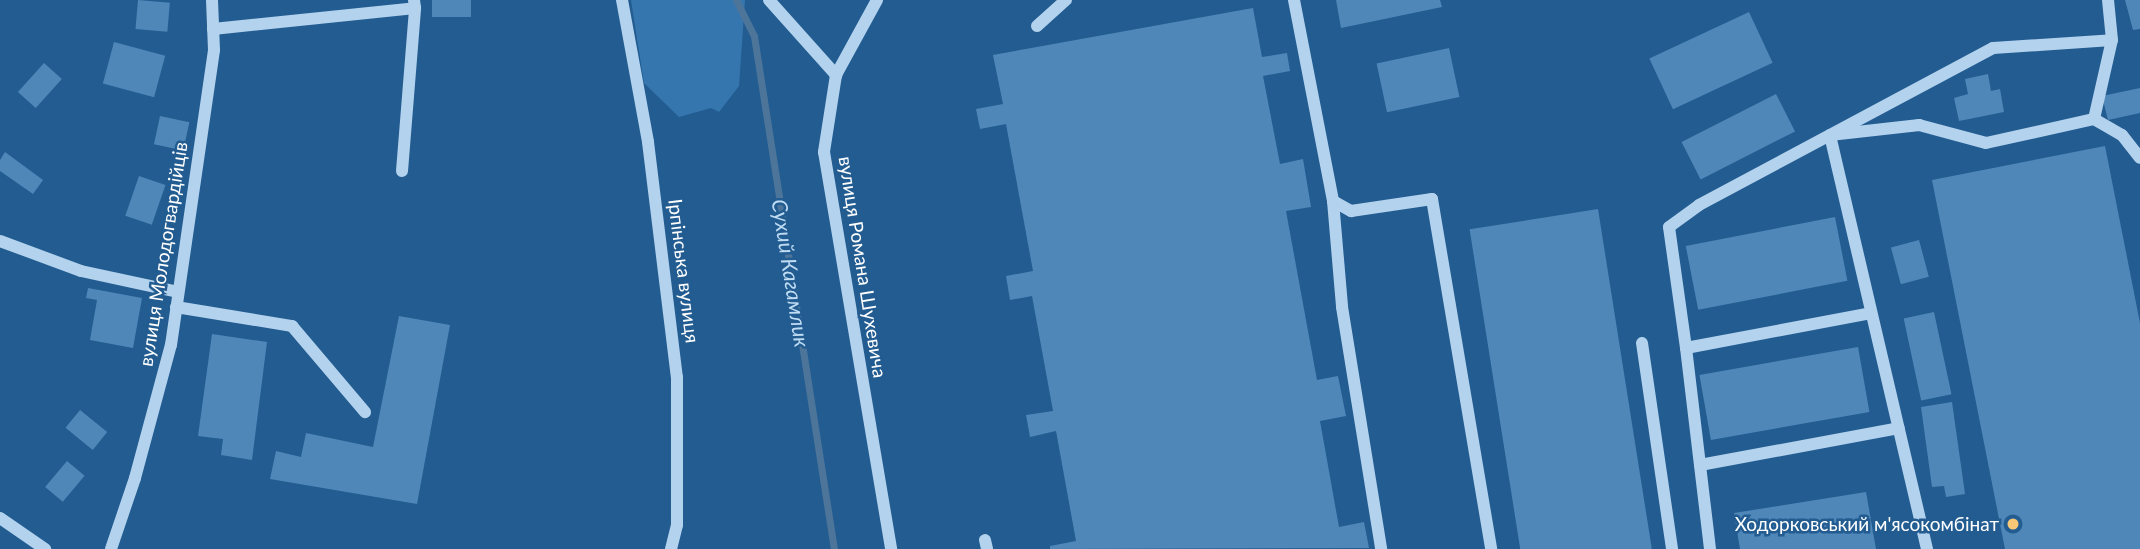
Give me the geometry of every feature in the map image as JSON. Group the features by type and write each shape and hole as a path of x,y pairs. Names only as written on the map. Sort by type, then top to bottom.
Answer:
{"street":[{"name":"вулиця Молодогвардійців","path":"111,549 135,478 171,345 214,50 212,0"},
{"name":"Ірпінська вулиця","path":"622,0 648,142 677,377 677,525 671,549"},
{"path":"769,0 836,75"},
{"name":"вулиця Романа Шухевича","path":"877,0 836,75 824,152 891,549"},
{"path":"1037,26 1066,0"},
{"path":"1293,0 1333,201 1342,307 1381,549"},
{"path":"2094,118 2112,40 2108,0"},
{"path":"213,29 414,4 402,171"},
{"path":"1710,549 1669,227 1699,205 1993,48 2112,40"},
{"path":"1830,135 1919,125 1986,143 2094,118 2122,135 2140,158"},
{"path":"1830,135 1927,549"},
{"path":"1333,201 1351,211 1432,199 1491,549"},
{"path":"0,241 81,271 178,292"},
{"path":"176,307 292,326 365,412"},
{"path":"1686,348 1871,313"},
{"path":"1642,343 1672,549"},
{"path":"1700,465 1899,428"},
{"path":"0,518 45,549"}],"shaded area":[{"path":"631,0 745,0 739,86 719,112 711,108 679,117 644,83"}],"building":[{"path":"138,0 170,3 167,32 135,29"},
{"path":"432,0 471,0 471,17 432,17"},
{"path":"1336,0 1440,0 1442,7 1341,28"},
{"path":"2125,0 2140,0 2140,29 2133,30"},
{"path":"1253,8 1262,57 1287,53 1290,71 1263,76 1280,164 1303,159 1311,207 1286,211 1317,380 1338,376 1346,416 1320,421 1339,527 1364,522 1369,548 1050,549 1050,546 1076,541 1056,431 1030,437 1026,415 1053,411 1032,296 1010,300 1006,276 1033,271 1006,124 980,129 976,109 1003,104 993,55"},
{"path":"1749,12 1773,63 1673,109 1649,58"},
{"path":"114,42 165,56 154,97 103,84"},
{"path":"1449,48 1459,97 1387,112 1377,63"},
{"path":"44,63 62,79 36,108 18,92"},
{"path":"1988,74 1991,91 2000,89 2004,112 1959,121 1954,98 1968,94 1965,79"},
{"path":"2140,88 2140,113 2108,120 2102,96"},
{"path":"1776,94 1795,131 1701,180 1682,142"},
{"path":"160,116 189,122 183,151 154,144"},
{"path":"2105,146 2140,323 2140,549 2005,549 1932,180"},
{"path":"5,152 43,180 33,194 0,171 0,160"},
{"path":"139,176 165,185 152,225 125,216"},
{"path":"1598,209 1652,549 1520,549 1470,229"},
{"path":"1835,217 1847,281 1698,310 1686,246"},
{"path":"1919,240 1929,277 1901,284 1891,248"},
{"path":"88,288 142,298 133,348 90,340 97,300 86,298"},
{"path":"1934,312 1951,394 1921,401 1904,318"},
{"path":"399,316 450,325 417,504 270,479 276,451 301,457 306,433 373,447"},
{"path":"212,334 267,342 252,460 221,455 223,439 198,436"},
{"path":"1858,347 1869,412 1711,440 1699,375"},
{"path":"1952,402 1965,494 1946,497 1944,486 1932,487 1921,407"},
{"path":"80,410 107,432 93,450 66,428"},
{"path":"67,461 85,476 63,502 45,487"},
{"path":"1866,492 1876,549 1740,549 1734,513"}],"waterway":[{"name":"Сухий Кагамлик","path":"736,0 754,36 834,549"}],"place":[{"name":"Ходорковський м'ясокомбінат","path":"2013,524"}]}
